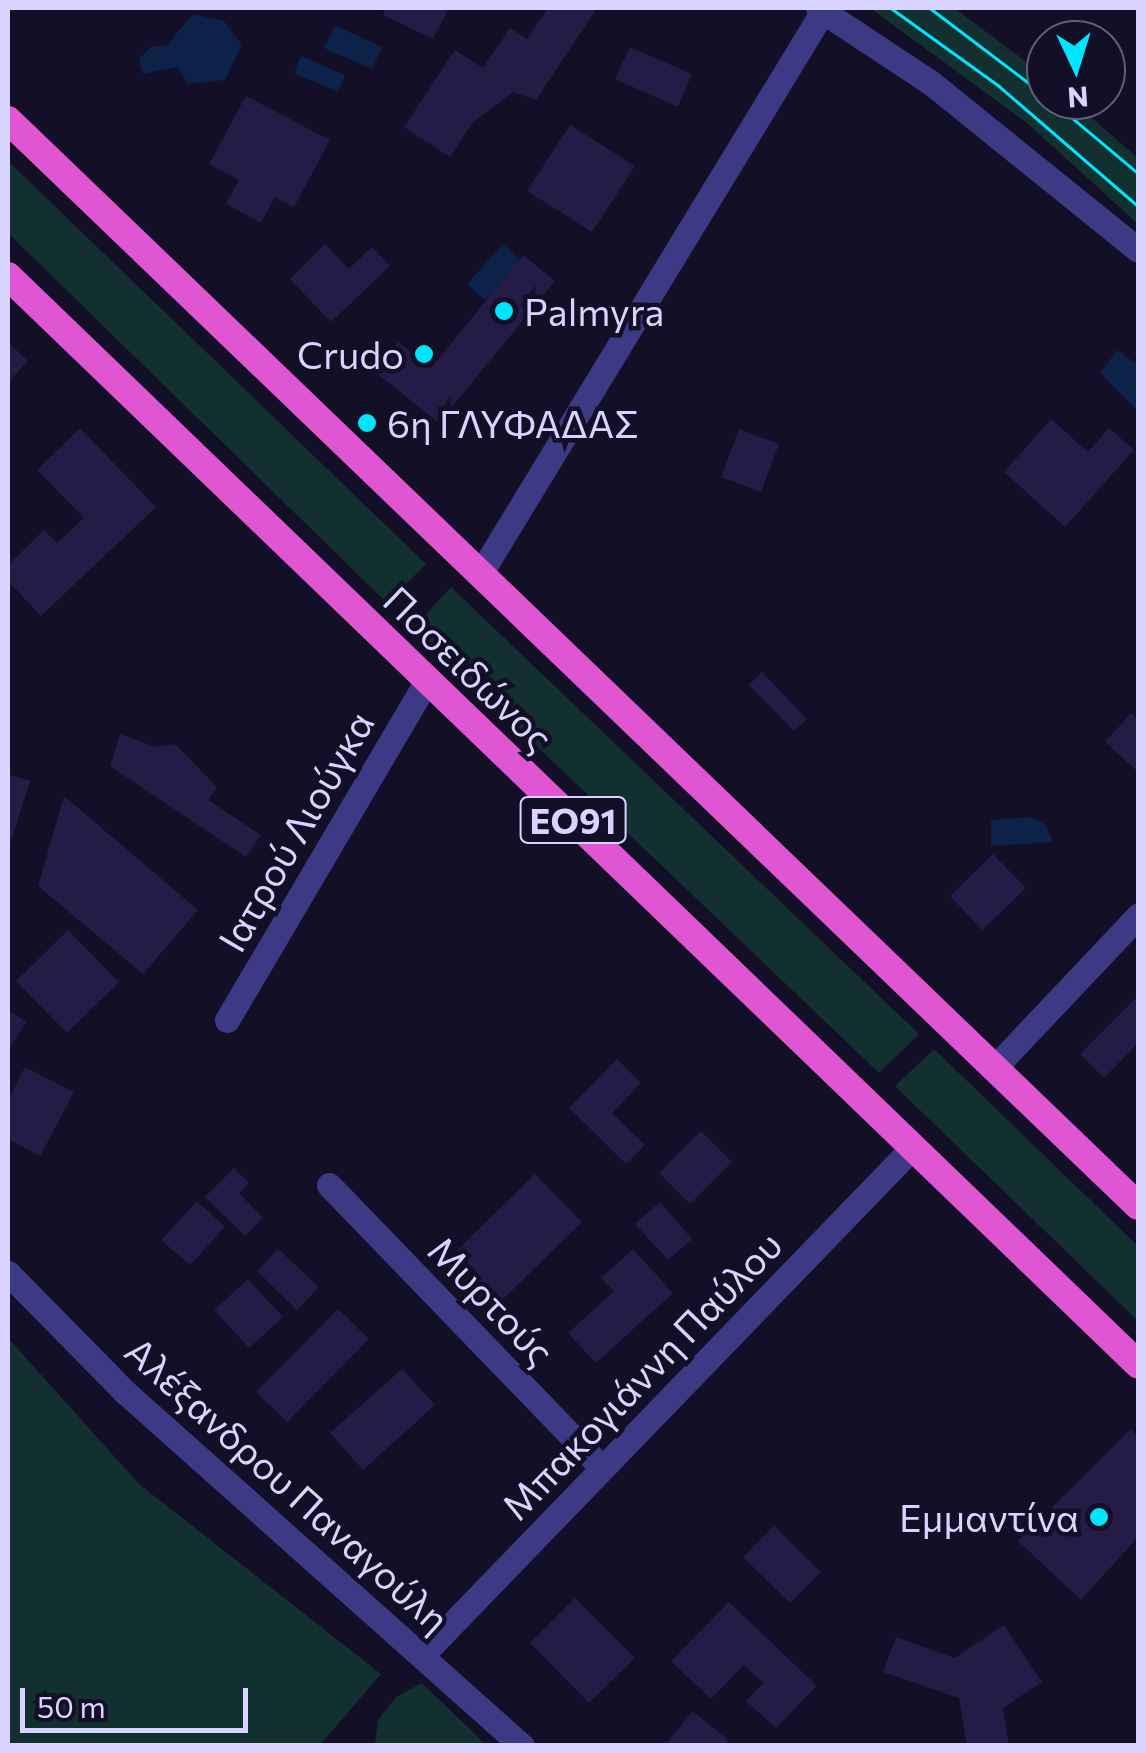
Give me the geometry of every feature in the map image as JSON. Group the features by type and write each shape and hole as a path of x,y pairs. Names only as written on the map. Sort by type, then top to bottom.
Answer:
{"highway":[{"name":"Ποσειδώνος","path":"8,120 1138,1206"},
{"name":"Ποσειδώνος","path":"8,276 1138,1364"}],"street":[{"path":"480,574 820,9 930,82 1138,250"},
{"name":"Ιατρού Λιούγκα","path":"227,1020 427,680"},
{"path":"996,1066 1138,916"},
{"name":"Μπακογιάννη Παύλου","path":"422,1656 913,1147"},
{"name":"Μυρτούς","path":"328,1185 602,1468"},
{"name":"Αλέξανδρου Παναγούλη","path":"8,1273 124,1392 522,1746"}],"green space":[{"path":"870,8 954,8 1016,54 1026,62 1026,120 1094,120 1138,158 1138,224 1027,123"},
{"path":"8,161 426,564 387,603 8,233"},
{"path":"451,587 919,1034 879,1073 413,628"},
{"path":"934,1049 1138,1246 1138,1321 895,1086"},
{"path":"8,1338 139,1484 381,1674 320,1745 8,1745"},
{"path":"422,1683 486,1745 375,1745 378,1720 396,1697"}],"water":[{"path":"193,14 224,21 242,45 225,80 188,84 177,67 143,74 139,59 152,46 166,46"},
{"path":"335,25 382,47 372,69 324,48"},
{"path":"301,56 345,75 338,92 294,73"},
{"path":"503,244 521,261 486,301 467,284"},
{"path":"1117,350 1138,365 1137,410 1100,373"},
{"path":"1032,817 1046,825 1053,842 991,846 991,820"}],"building":[{"path":"386,8 449,8 433,39 383,15"},
{"path":"548,8 597,8 536,100 513,92 473,122 450,157 404,127 455,50 483,68 510,28 527,39"},
{"path":"630,47 692,74 678,107 615,79"},
{"path":"246,96 330,140 294,207 275,197 261,223 226,204 239,180 209,164"},
{"path":"570,125 635,166 592,232 527,191"},
{"path":"325,244 349,269 372,247 390,266 331,322 290,279"},
{"name":"Palmyra","path":"523,255 555,281 439,423 374,371 398,342 431,368"},
{"path":"8,342 28,361 8,382"},
{"path":"1051,419 1088,452 1109,428 1134,450 1065,527 1004,472"},
{"path":"80,428 156,507 41,616 8,581 8,565 44,530 57,543 84,518 37,470"},
{"path":"739,429 779,444 761,492 721,477"},
{"path":"762,672 807,719 794,731 749,685"},
{"path":"1131,713 1138,720 1138,772 1105,742"},
{"path":"120,734 156,747 175,744 217,787 208,800 261,835 246,857 110,766"},
{"path":"8,774 30,781 8,851"},
{"path":"64,796 198,910 143,974 38,886"},
{"path":"993,854 1026,888 982,930 950,896"},
{"path":"68,930 119,982 67,1033 16,981"},
{"path":"1138,996 1138,1043 1104,1078 1080,1054"},
{"path":"8,1010 26,1022 8,1051"},
{"path":"617,1059 641,1083 612,1113 645,1145 626,1164 569,1108"},
{"path":"25,1067 74,1092 40,1156 8,1139 8,1100"},
{"path":"701,1131 732,1162 690,1204 659,1173"},
{"path":"234,1168 249,1183 239,1193 263,1218 245,1236 205,1197"},
{"path":"535,1174 582,1222 487,1315 440,1267"},
{"path":"197,1201 225,1227 190,1265 161,1240"},
{"path":"660,1202 692,1239 668,1260 635,1224"},
{"path":"278,1249 319,1287 297,1310 257,1271"},
{"path":"633,1249 673,1293 596,1363 568,1333 614,1291 601,1278"},
{"path":"248,1279 283,1317 249,1348 214,1310"},
{"path":"338,1309 369,1339 287,1422 256,1392"},
{"path":"402,1369 435,1405 363,1470 330,1433"},
{"path":"1131,1429 1138,1437 1138,1537 1081,1600 1018,1541"},
{"path":"774,1526 821,1572 790,1603 743,1557"},
{"path":"575,1598 635,1658 589,1703 530,1643"},
{"path":"729,1602 817,1686 776,1728 746,1701 763,1683 744,1665 711,1699 671,1661"},
{"path":"1004,1625 1042,1682 1003,1708 1009,1746 967,1746 959,1698 883,1672 896,1637 955,1658"},
{"path":"693,1711 729,1741 725,1746 664,1746"}],"tram line":[{"path":"891,8 999,86 1138,206"},
{"path":"930,8 1026,81"},
{"path":"1075,120 1138,173"}],"place":[{"name":"Palmyra","path":"504,311"},
{"name":"Crudo","path":"424,354"},
{"name":"6η ΓΛΥΦΑΔΑΣ","path":"367,423"},
{"name":"Εμμαντίνα","path":"1099,1517"}]}
